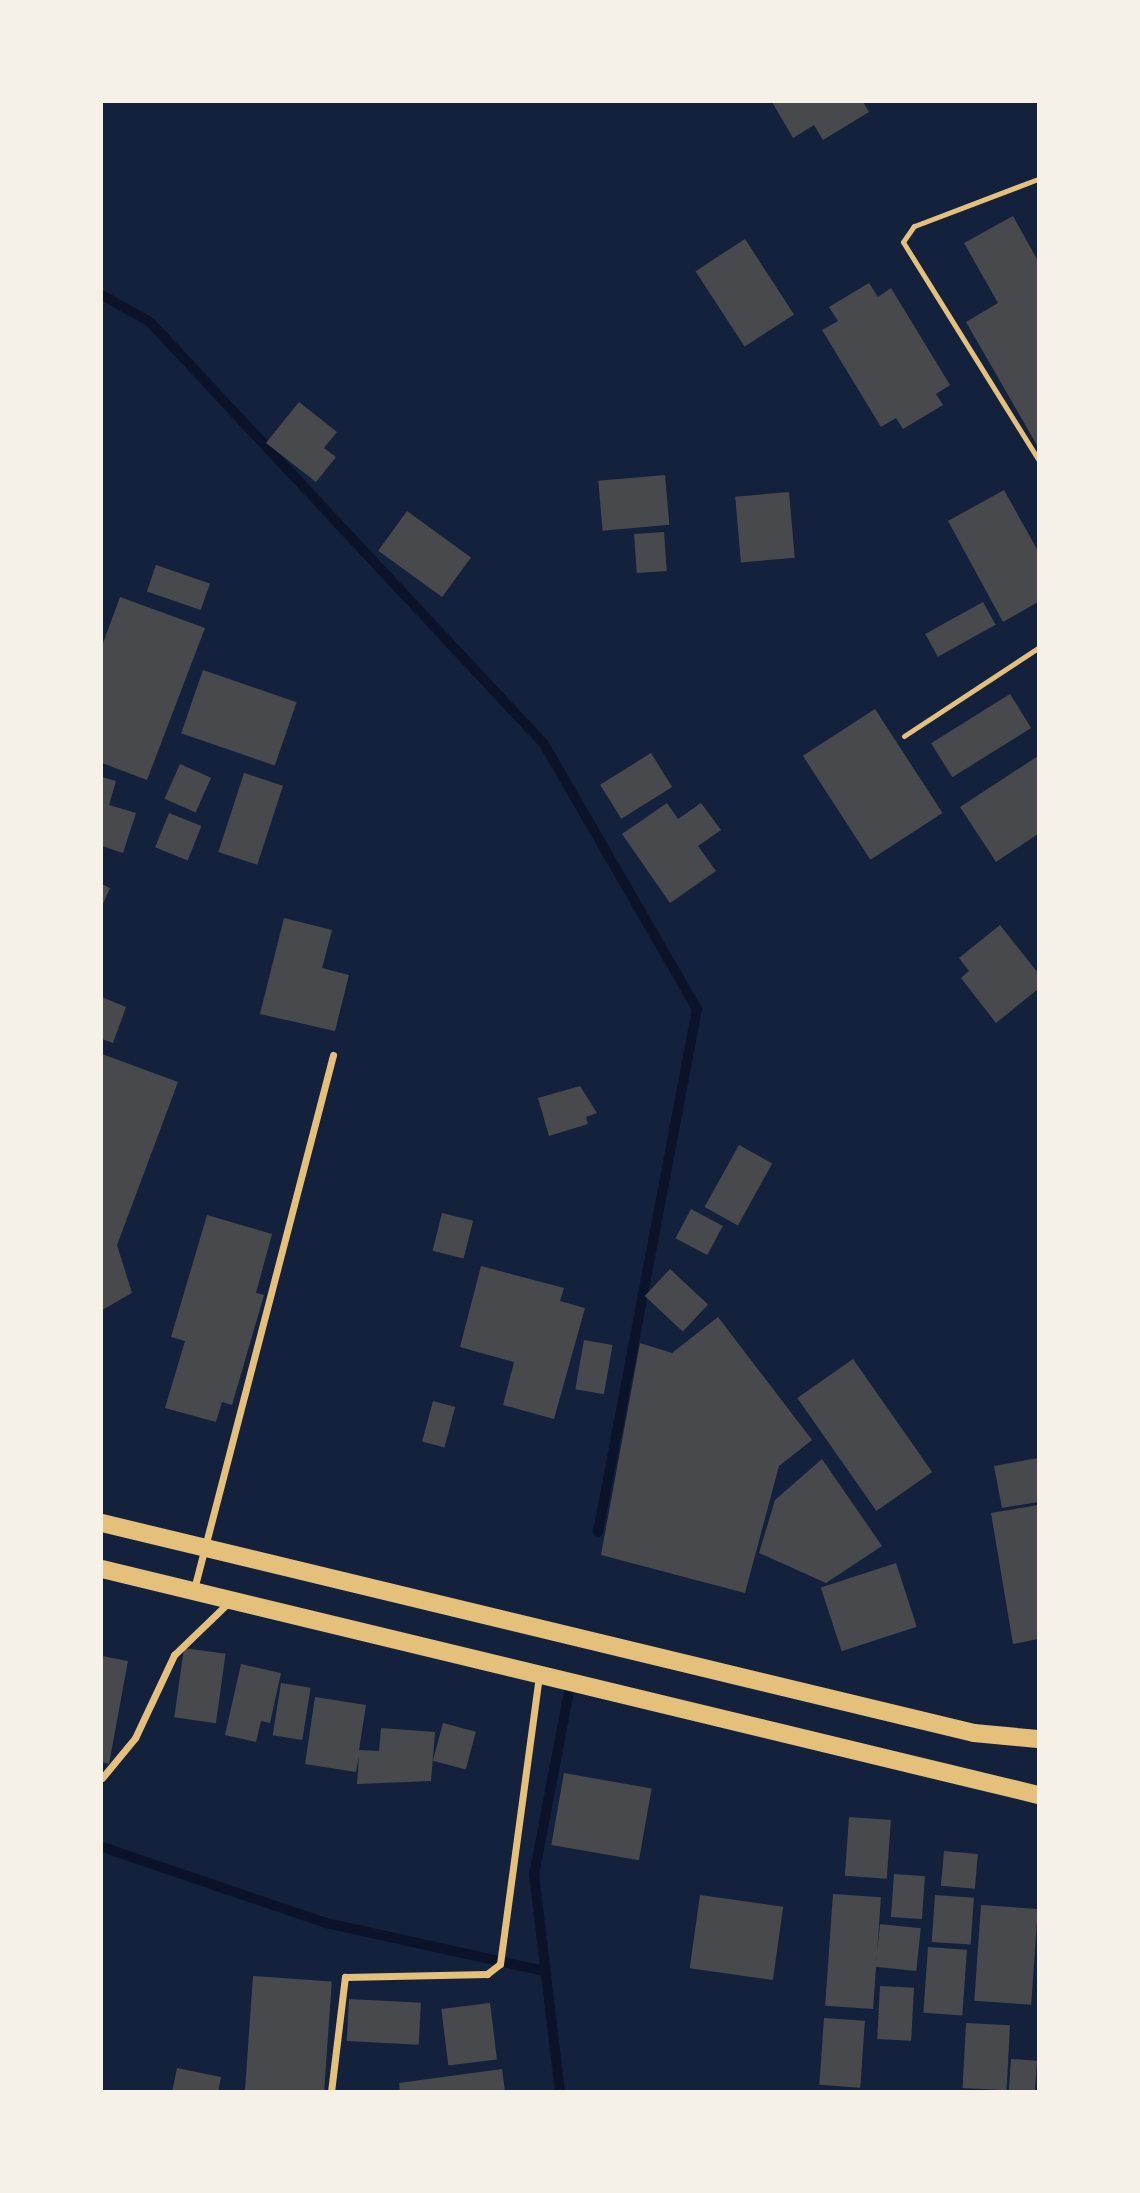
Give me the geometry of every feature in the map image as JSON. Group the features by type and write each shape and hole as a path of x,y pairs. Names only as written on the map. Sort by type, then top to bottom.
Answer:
{"main road":[{"path":"102,1523 974,1733 1038,1739"},
{"path":"102,1569 229,1602 1038,1795"}],"street":[{"path":"193,1593 332,1055"},
{"path":"102,1779 135,1738 174,1655 229,1602"},
{"path":"331,2091 345,1977 487,1974 500,1964 539,1675"}],"lane":[{"path":"1038,179 914,226 903,242 1038,459"},
{"path":"904,736 1038,648"}],"building":[{"path":"772,102 863,102 869,112 823,140 814,125 793,138"},
{"path":"1013,216 1038,261 1038,447 966,322 998,303 964,243"},
{"path":"745,239 794,314 745,347 696,271"},
{"path":"869,283 878,297 891,288 950,385 936,394 943,405 903,429 896,418 881,427 822,330 838,321 829,307"},
{"path":"299,402 337,432 324,448 336,457 316,482 266,443"},
{"path":"665,475 669,525 603,531 598,481"},
{"path":"1004,490 1038,551 1038,602 1003,622 948,521"},
{"path":"789,492 795,558 741,562 735,497"},
{"path":"407,511 471,557 442,597 378,551"},
{"path":"664,532 667,571 637,573 634,534"},
{"path":"156,565 210,584 201,610 147,591"},
{"path":"120,597 205,628 147,780 102,763 102,646"},
{"path":"983,602 996,625 938,657 925,634"},
{"path":"203,670 297,702 275,766 181,733"},
{"path":"1010,694 1031,728 952,777 931,743"},
{"path":"875,709 943,813 870,860 803,756"},
{"path":"651,753 672,787 621,819 600,785"},
{"path":"1038,756 1038,834 996,862 960,807"},
{"path":"180,764 211,778 196,813 165,799"},
{"path":"244,773 283,786 257,865 218,852"},
{"path":"102,777 116,781 109,805 136,813 123,853 102,846"},
{"path":"667,803 678,819 701,803 721,830 698,846 716,871 670,903 622,834"},
{"path":"169,813 201,826 188,860 155,847"},
{"path":"102,884 110,888 102,906"},
{"path":"284,918 332,930 322,968 349,975 335,1031 260,1014"},
{"path":"1000,925 1038,973 1038,989 996,1023 961,978 969,971 959,958"},
{"path":"102,997 126,1007 113,1043 102,1039"},
{"path":"102,1054 178,1082 117,1245 132,1293 102,1310"},
{"path":"580,1086 597,1113 586,1117 588,1124 549,1136 538,1098"},
{"path":"739,1145 772,1163 738,1226 705,1207"},
{"path":"691,1209 723,1226 707,1255 676,1238"},
{"path":"442,1213 473,1221 464,1259 433,1251"},
{"path":"207,1215 272,1234 256,1293 264,1295 232,1405 222,1402 216,1422 165,1408 185,1341 171,1337"},
{"path":"481,1266 564,1288 560,1301 585,1308 554,1419 503,1405 514,1362 460,1347"},
{"path":"670,1269 708,1304 683,1332 645,1296"},
{"path":"718,1317 812,1440 779,1466 745,1593 601,1555 640,1343 672,1353"},
{"path":"584,1340 613,1345 604,1394 575,1389"},
{"path":"853,1359 932,1472 876,1511 797,1398"},
{"path":"433,1401 455,1407 444,1448 422,1442"},
{"path":"1038,1458 1038,1502 1002,1508 994,1466"},
{"path":"822,1459 882,1546 826,1583 759,1553 775,1500"},
{"path":"1038,1505 1038,1639 1013,1644 991,1513"},
{"path":"896,1563 917,1627 842,1651 821,1587"},
{"path":"184,1648 226,1654 216,1723 174,1717"},
{"path":"102,1656 128,1661 109,1764 102,1762"},
{"path":"241,1664 281,1673 270,1723 261,1721 256,1742 225,1735"},
{"path":"281,1683 311,1688 302,1740 273,1735"},
{"path":"315,1697 366,1705 359,1750 379,1751 381,1728 435,1732 431,1781 357,1784 359,1756 356,1772 305,1764"},
{"path":"443,1723 476,1732 466,1769 433,1761"},
{"path":"564,1773 652,1788 639,1860 551,1845"},
{"path":"849,1817 891,1820 887,1879 845,1876"},
{"path":"944,1851 978,1854 975,1889 941,1886"},
{"path":"894,1874 925,1876 922,1919 891,1917"},
{"path":"833,1894 881,1897 873,2009 825,2006"},
{"path":"700,1895 783,1907 773,1980 690,1968"},
{"path":"935,1895 974,1898 971,1945 932,1942"},
{"path":"981,1905 1038,1909 1031,2005 974,2001"},
{"path":"880,1924 921,1928 916,1971 876,1967"},
{"path":"928,1947 967,1950 962,2016 923,2013"},
{"path":"253,1976 332,1982 324,2092 245,2092"},
{"path":"880,1986 914,1988 911,2041 877,2039"},
{"path":"349,1999 421,2003 419,2045 347,2041"},
{"path":"490,2003 497,2060 448,2066 441,2009"},
{"path":"824,2018 865,2021 860,2088 819,2085"},
{"path":"966,2023 1010,2025 1007,2090 963,2088"},
{"path":"1011,2059 1037,2061 1035,2092 1009,2092"},
{"path":"177,2068 221,2077 218,2092 172,2092"},
{"path":"502,2069 505,2092 400,2092 399,2083"}],"waterway":[{"path":"102,295 150,322 544,744 697,1009 598,1532"},
{"path":"560,2092 534,1875 570,1687"},
{"path":"102,1847 326,1923 544,1971"}]}
